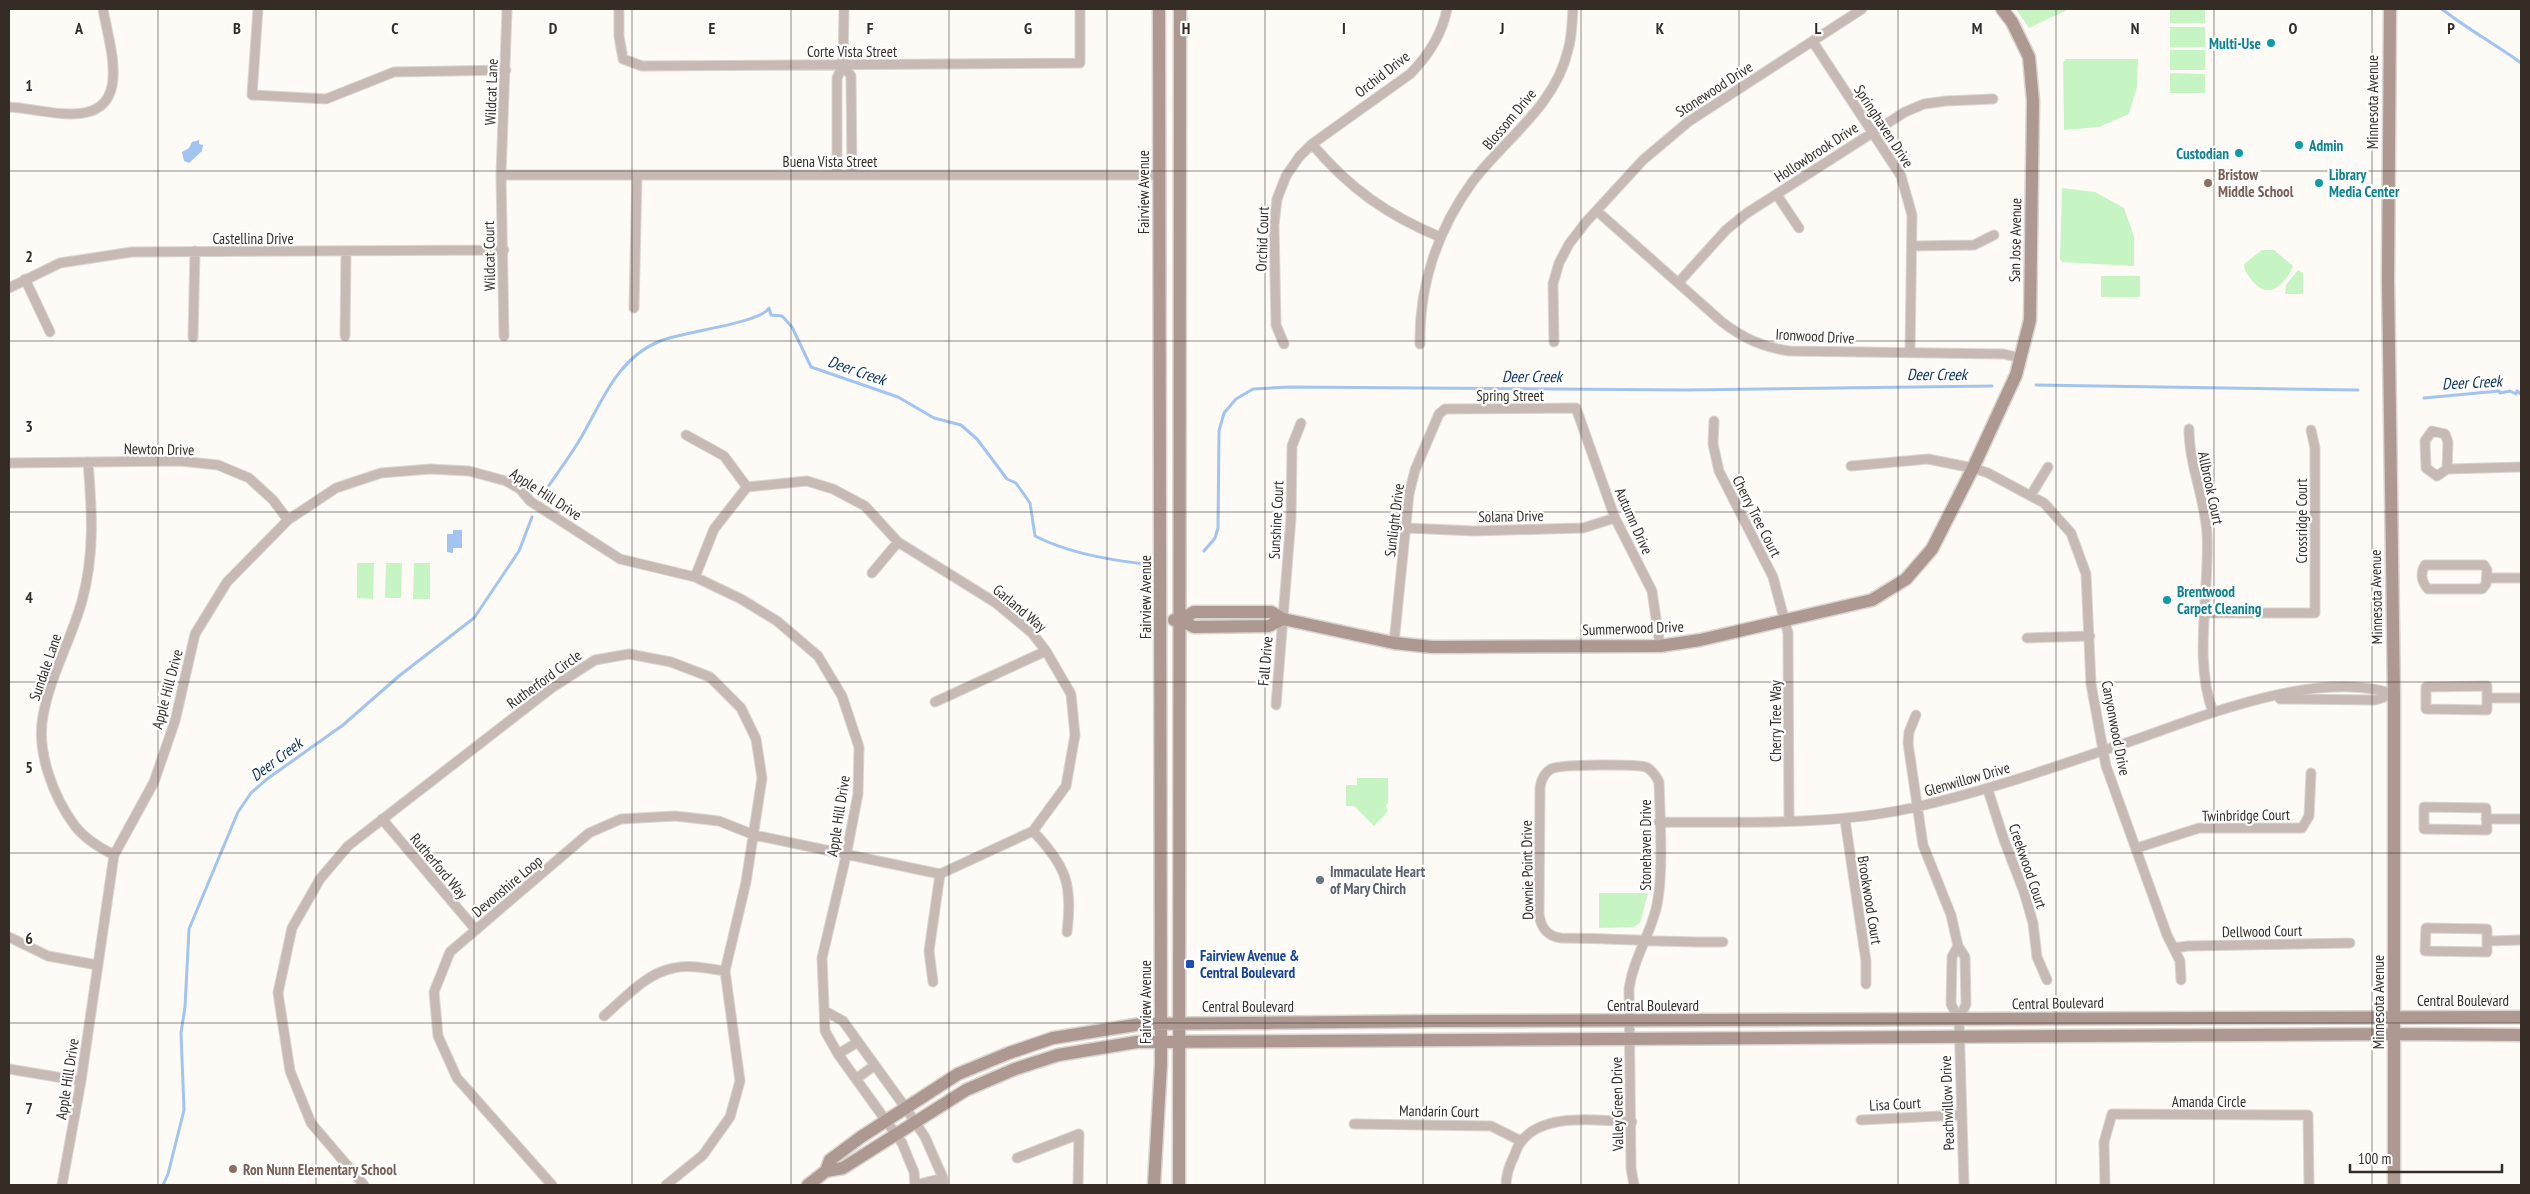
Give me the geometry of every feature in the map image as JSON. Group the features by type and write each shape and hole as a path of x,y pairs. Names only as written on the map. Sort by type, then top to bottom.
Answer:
{"street":[{"path":"9,108 70,114 95,112 111,96 114,76 103,9"},
{"path":"258,9 252,95 326,99 394,72 506,70"},
{"name":"Wildcat Lane","path":"502,176 507,9"},
{"name":"Corte Vista Street","path":"619,9 619,36 623,59 642,66 1080,63 1080,9"},
{"path":"837,174 837,78 844,65 844,9"},
{"name":"Fairview Avenue","path":"1154,1185 1160,1103 1161,1042 1159,9"},
{"path":"1179,1185 1180,9"},
{"name":"Orchid Drive","path":"1312,144 1410,74 1437,38 1447,9"},
{"name":"Blossom Drive","path":"1420,344 1422,300 1440,237 1474,180 1544,101 1563,68 1569,50 1573,9"},
{"name":"Stonewood Drive","path":"1554,342 1553,284 1559,263 1569,244 1643,160 1666,138 1862,9"},
{"name":"San Jose Avenue","path":"1973,468 2016,375 2030,320 2033,101 2029,58 2012,22 2002,9"},
{"name":"Minnesota Avenue","path":"2390,9 2388,357 2394,694 2394,1185"},
{"name":"Springhaven Drive","path":"1813,42 1901,176 1908,195 1912,215 1910,353"},
{"path":"844,65 851,76 852,174"},
{"name":"Hollowbrook Drive","path":"1678,282 1726,230 1747,213 1905,112 1924,104 1993,98"},
{"path":"1312,144 1334,171 1364,196 1409,224 1440,237"},
{"name":"Orchid Court","path":"1284,344 1276,325 1274,225 1277,199 1286,176 1299,157 1312,144"},
{"name":"Buena Vista Street","path":"502,176 1159,175"},
{"name":"Wildcat Court","path":"502,176 504,336"},
{"path":"634,308 637,176"},
{"name":"Hollowbrook Drive","path":"1777,195 1799,228"},
{"name":"Ironwood Drive","path":"1597,211 1728,327 1742,337 1766,347 1789,352 2004,354 2020,358"},
{"path":"1912,246 1974,245 1994,235"},
{"name":"Castellina Drive","path":"9,288 60,263 82,258 132,252 504,250"},
{"path":"194,336 195,251"},
{"path":"345,336 346,252"},
{"path":"25,279 50,332"},
{"name":"Spring Street","path":"1445,409 1576,408"},
{"name":"Autumn Drive","path":"1576,408 1615,518 1652,591 1660,646"},
{"name":"Sunlight Drive","path":"1394,643 1409,494 1415,470 1439,414 1445,409"},
{"name":"Cherry Tree Court","path":"1714,421 1713,444 1719,471 1772,577 1785,621"},
{"name":"Sunshine Court","path":"1283,619 1291,518 1292,446 1301,423"},
{"name":"Allbrook Court","path":"2189,429 2189,451 2204,509 2207,532 2205,674 2207,698 2213,712"},
{"name":"Crossridge Court","path":"2206,613 2315,613 2315,448 2311,430"},
{"path":"2447,469 2447,438 2441,431 2432,431 2425,441 2426,468 2437,476 2447,469 2521,466"},
{"path":"686,436 724,456 747,487 714,529 695,577"},
{"name":"Canyonwood Drive","path":"1851,466 1928,459 1973,468 2031,495 2061,520 2071,533 2079,550 2086,574 2091,684 2103,750 2109,774 2167,935 2180,961 2181,980"},
{"name":"Newton Drive","path":"9,463 180,461 218,465 249,478 273,500 288,520"},
{"name":"Sundale Lane","path":"88,462 93,529 89,564 82,601 42,717 42,748 51,779 63,808 76,827 96,846 114,855"},
{"path":"2031,495 2048,466"},
{"name":"Summerwood Drive","path":"1161,620 1180,620 1194,612 1270,612 1283,619 1394,643 1432,647 1660,646 1700,640 1872,600 1906,579 1932,549 1973,468"},
{"name":"Apple Hill Drive","path":"62,1185 81,1081 114,855 154,782 174,721 196,634 227,582 288,520 336,488 381,473 430,469 468,471 506,482 520,490 530,501 620,558 695,577 741,599 777,620 818,656 842,696 859,747 858,794 846,856 822,958 825,1011 824,1031 838,1054 902,1143 914,1172 915,1185"},
{"name":"Garland Way","path":"747,487 807,482 833,490 865,506 898,542 996,603 1032,633 1046,651 1071,694 1075,735 1066,786 1033,831 940,874"},
{"name":"Solana Drive","path":"1406,528 1474,531 1583,528 1615,518"},
{"path":"872,574 898,542"},
{"path":"2425,565 2484,565 2487,570 2487,578 2486,584 2482,589 2428,589 2423,583 2422,572 2425,565"},
{"path":"2487,578 2521,578"},
{"name":"Fall Drive","path":"1276,705 1283,619"},
{"name":"Cherry Tree Way","path":"1785,621 1788,650 1789,821"},
{"path":"2027,638 2090,636"},
{"path":"935,702 1046,651"},
{"name":"Rutherford Circle","path":"364,1185 311,1123 290,1071 278,993 292,928 320,879 348,846 562,682 595,660 630,654 671,662 710,677 741,708 756,739 762,778 746,882 725,971 740,1081 730,1117 703,1155 666,1185"},
{"path":"2487,686 2487,698 2487,710 2426,709 2426,687 2487,686"},
{"name":"Glenwillow Drive","path":"1659,822 1845,820 1916,808 1988,790 2213,712 2270,698 2375,700 2394,694"},
{"path":"2487,698 2521,698"},
{"name":"Peachwillow Drive","path":"1916,715 1909,732 1908,743 1916,808 1923,844 1952,915 1958,946 1966,957 1966,1004 1959,1020 1960,1115 1964,1185"},
{"name":"Stonehaven Drive","path":"1549,770 1568,766 1646,768 1652,772 1658,782 1658,898 1653,919 1631,977 1630,1022"},
{"name":"Downie Point Drive","path":"1549,770 1543,776 1540,788 1539,914 1541,926 1549,935 1561,938 1644,940"},
{"name":"Twinbridge Court","path":"2137,848 2199,828 2302,828 2309,816 2311,773"},
{"name":"Creekwood Court","path":"1988,790 2004,840 2024,892 2033,923 2038,957 2047,980"},
{"path":"2424,807 2486,808 2486,819 2486,830 2424,829 2424,807"},
{"name":"Devonshire Loop","path":"552,1185 456,1078 438,1036 434,992 450,952 589,833 621,819 675,816 719,821 754,835 846,856"},
{"name":"Rutherford Way","path":"382,819 476,930"},
{"path":"2486,819 2521,819"},
{"name":"Brookwood Court","path":"1845,820 1866,961 1866,984"},
{"path":"1033,831 1055,854 1066,878 1071,906 1067,932"},
{"path":"846,856 940,874 928,951 933,982"},
{"path":"2426,928 2487,929 2487,941 2487,952 2426,951 2426,928"},
{"path":"9,937 48,956 98,965"},
{"path":"1644,940 1669,943 1723,942"},
{"path":"2487,941 2521,940"},
{"name":"Dellwood Court","path":"2174,948 2188,946 2350,943"},
{"name":"Peachwillow Drive","path":"1958,946 1952,957 1951,1004 1959,1020"},
{"path":"604,1016 647,979 674,968 703,968 725,971"},
{"path":"825,1011 843,1021 925,1137 943,1182 915,1185"},
{"name":"Central Boulevard","path":"826,1171 830,1160 885,1120 958,1074 1009,1053 1053,1038 1112,1027 1180,1023 1630,1022 2394,1016 2521,1017"},
{"name":"Valley Green Drive","path":"1630,1022 1631,1168 1634,1185"},
{"name":"Central Boulevard","path":"808,1185 826,1171 843,1168 966,1090 1015,1069 1058,1054 1115,1045 1161,1042 1436,1038 1630,1040 2394,1034 2521,1035"},
{"path":"838,1054 858,1042"},
{"path":"856,1079 875,1065"},
{"path":"9,1069 81,1081"},
{"name":"Amanda Circle","path":"2105,1185 2104,1142 2112,1114 2122,1114 2308,1115 2309,1185"},
{"name":"Lisa Court","path":"1861,1120 1960,1115"},
{"path":"1506,1185 1506,1174 1521,1141 1537,1130 1561,1120 1584,1119 1632,1122"},
{"name":"Mandarin Court","path":"1354,1124 1491,1126 1521,1141"},
{"path":"1017,1158 1079,1134 1078,1185"}],"green space":[{"path":"2016,9 2069,9 2029,28"},
{"path":"2170,9 2205,9 2205,23 2170,23"},
{"path":"2170,27 2205,27 2205,47 2170,47"},
{"path":"2170,50 2205,50 2205,70 2170,70"},
{"path":"2066,59 2138,59 2137,87 2129,114 2099,127 2064,130 2063,62"},
{"path":"2170,73 2205,74 2205,93 2170,93"},
{"path":"2062,188 2095,192 2124,208 2134,236 2134,266 2062,262 2060,259"},
{"path":"2262,250 2274,250 2293,266 2280,285 2269,290 2256,285 2244,266"},
{"path":"2298,270 2303,273 2303,294 2285,294 2286,285"},
{"path":"2101,276 2140,276 2140,297 2101,297"},
{"path":"357,563 374,563 373,599 357,598"},
{"path":"386,563 402,563 401,598 385,598"},
{"path":"414,563 430,563 430,599 413,599"},
{"path":"1357,778 1388,778 1388,803 1386,806 1388,811 1374,826 1354,806 1346,806 1346,785 1357,785"},
{"path":"1599,893 1648,893 1640,923 1634,927 1599,928"}],"water":[{"path":"199,140 199,144 203,145 202,151 189,163 184,161 182,152 189,148 192,142"},
{"path":"453,530 462,530 462,548 453,548 453,553 447,552 447,534 453,534"}],"waterway":[{"path":"2442,9 2521,63"},
{"name":"Deer Creek","path":"546,490 578,443 613,381 622,369 645,348 670,338 737,323 763,313 769,308 771,315 782,316 792,327 811,367 898,397 934,418 961,425 977,439 1007,479 1016,483 1030,503 1035,536 1061,547 1088,555 1145,564"},
{"name":"Deer Creek","path":"2036,385 2358,390"},
{"name":"Deer Creek","path":"1204,551 1215,538 1218,528 1219,431 1224,413 1236,399 1253,389 1289,387 1686,390 1992,386"},
{"name":"Deer Creek","path":"2424,398 2499,391 2500,393 2510,391 2516,394 2517,391 2521,394"},
{"name":"Deer Creek","path":"163,1185 168,1174 184,1110 181,1033 185,1007 189,929 238,812 251,793 267,779 343,725 399,676 474,618 519,551 532,517"}],"place":[{"name":"Multi-Use","path":"2271,43"},
{"name":"Admin","path":"2299,145"},
{"name":"Custodian","path":"2239,153"},
{"name":"Bristow Middle School","path":"2208,183"},
{"name":"Library Media Center","path":"2319,183"},
{"name":"Brentwood Carpet Cleaning","path":"2167,600"},
{"name":"Immaculate Heart of Mary Chirch","path":"1320,880"},
{"name":"Fairview Avenue & Central Boulevard","path":"1190,964"},
{"name":"Ron Nunn Elementary School","path":"233,1169"}]}
